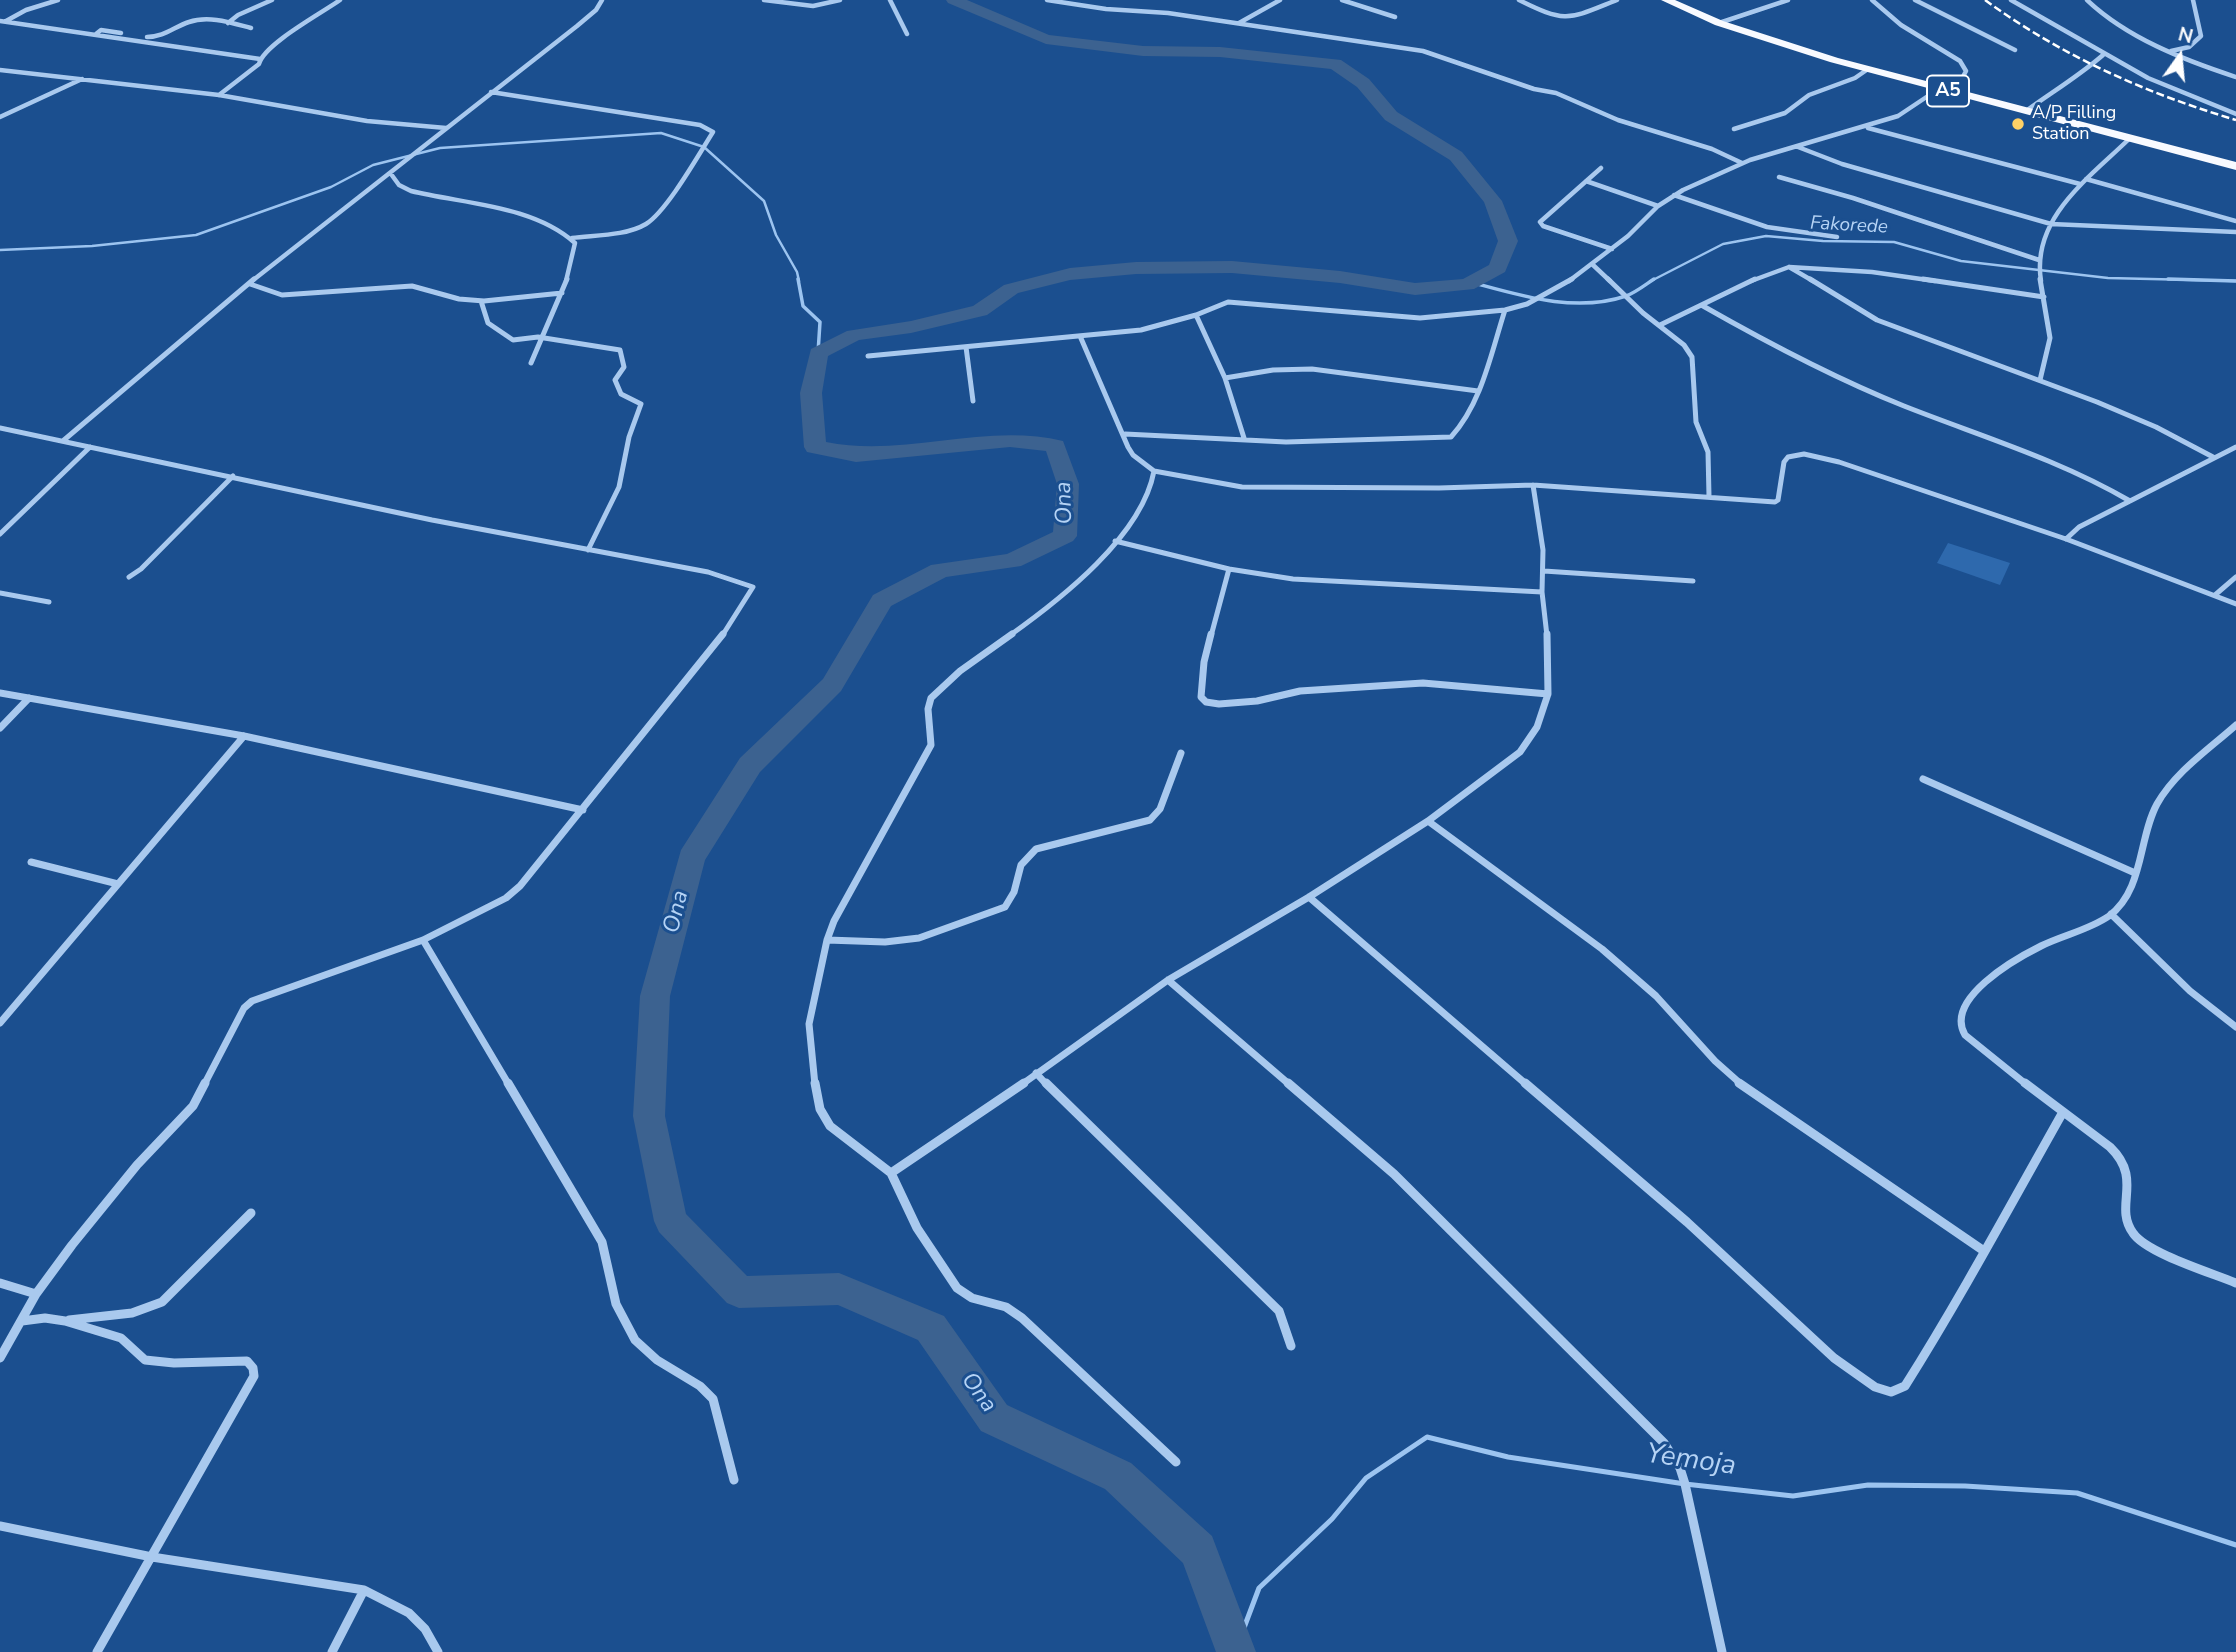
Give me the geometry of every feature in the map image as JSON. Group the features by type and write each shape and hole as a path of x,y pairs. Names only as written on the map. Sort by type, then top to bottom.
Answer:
{"highway":[{"name":"A5","path":"1665,0 1719,23 1868,69 2236,166"}],"street":[{"path":"3,21 58,0"},
{"path":"228,23 238,15 272,0"},
{"path":"219,95 259,64 260,59 275,45 340,0"},
{"path":"64,440 357,196 391,174 596,10 601,0"},
{"path":"764,0 797,5 834,3 840,0"},
{"path":"890,0 908,34"},
{"path":"1047,0 1167,13 1423,51 1534,89 1556,93 1618,120 1668,133 1742,163"},
{"path":"1342,0 1395,17"},
{"path":"1518,0 1547,13 1571,18 1617,0"},
{"path":"1719,23 1788,0"},
{"path":"1872,0 1900,26 1960,61 1966,71 1955,92"},
{"path":"1915,0 2015,50"},
{"path":"2011,0 2103,55 2214,107 2236,114"},
{"path":"2087,0 2106,17 2171,51 2236,77"},
{"path":"2171,51 2189,47 2201,36 2193,0"},
{"path":"1238,23 1277,1"},
{"path":"96,34 101,30 157,38 194,20 251,28"},
{"path":"3,21 260,59"},
{"path":"2026,111 2067,80 2081,74 2103,55"},
{"path":"1734,129 1785,113 1809,95 1855,78 1868,69"},
{"path":"0,70 219,95 367,121 447,128"},
{"path":"0,117 83,79"},
{"path":"868,356 1141,330 1196,315 1217,303 1228,302 1420,318 1506,310 1538,300 1593,265 1658,206 1674,195 1742,163 1898,116 1940,89"},
{"path":"491,92 675,120 712,129 713,132 704,147 650,222 572,239"},
{"path":"1867,127 1898,138 2080,184"},
{"path":"2040,380 2050,338 2039,260 2042,243 2051,224 2080,184 2130,139"},
{"path":"1797,147 1842,164 2051,224 2236,232"},
{"path":"1601,168 1540,224 1612,249"},
{"path":"391,174 399,185 411,191 534,219 570,234 575,243 575,256 562,293 538,337 531,363"},
{"path":"1779,177 1853,198 2039,260"},
{"path":"2086,179 2236,221"},
{"path":"1586,181 1658,206"},
{"path":"1674,195 1767,227 1837,237"},
{"path":"1593,265 1684,345 1692,357 1696,422 1708,452 1709,496"},
{"path":"1660,325 1766,274 1789,267 1859,271 2044,297"},
{"path":"1789,267 1877,320 2040,380 2156,427 2213,457"},
{"path":"250,284 282,295 423,287 460,299 481,300 562,293"},
{"path":"481,300 488,323 503,335 522,341 538,337 620,349 624,367 615,380 621,394 641,404 629,437 620,486 588,550"},
{"path":"1703,306 1836,375 1902,405 2068,468 2130,501"},
{"path":"1125,434 1286,442 1451,437 1459,429 1478,391 1506,310"},
{"path":"1196,315 1225,378 1244,438"},
{"path":"1080,336 1133,455 1154,471 1242,487 1439,488 1533,485 1775,502 1778,500 1784,461 1788,457 1804,454 1839,462 2066,539 2236,604"},
{"path":"966,347 974,401"},
{"path":"1225,378 1273,370 1312,369 1478,391"},
{"path":"0,428 588,550 708,572 753,587 714,648 669,699 520,886 506,898 423,940 252,1001 244,1008 193,1106 136,1165 36,1294 0,1358"},
{"path":"0,534 90,447"},
{"path":"2066,539 2078,527 2236,447"},
{"path":"1154,471 1143,507 1115,541 1041,612 982,653 932,695 928,709 933,730 930,745 834,921 827,940 809,1024 814,1080 820,1109 830,1126 891,1173 917,1228 957,1288 972,1298 1006,1307 1022,1318 1176,1462"},
{"path":"129,577 141,569 233,477"},
{"path":"891,1173 996,1103 1168,980 1309,897 1428,821 1520,752 1537,727 1548,694 1549,653 1542,592 1544,571 1533,485"},
{"path":"1115,541 1229,569 1293,579 1542,592"},
{"path":"1229,569 1204,662 1201,697 1206,702 1219,704 1257,701 1300,691 1423,682 1548,694"},
{"path":"1544,571 1693,580"},
{"path":"2215,595 2236,577"},
{"path":"0,593 48,602"},
{"path":"0,693 244,736 583,810"},
{"path":"0,728 29,698"},
{"path":"2236,725 2172,784 2155,808 2136,873 2111,914 2041,946 2000,970 1963,1007 1959,1021 1963,1035 1973,1044 2122,1160 2126,1167 2128,1190 2127,1228 2132,1236 2144,1245 2236,1283"},
{"path":"0,1023 244,736"},
{"path":"827,940 886,943 919,938 1005,907 1012,899 1017,869 1022,860 1036,849 1150,820 1160,810 1181,753"},
{"path":"1923,779 2136,873"},
{"path":"1428,821 1510,878 1608,954 1657,997 1712,1059 1736,1081 1984,1251"},
{"path":"31,863 118,884"},
{"path":"1309,897 1677,1214 1815,1341 1863,1381 1891,1392 1905,1386 1960,1299 1984,1251 2063,1112"},
{"path":"2111,914 2190,991 2236,1027"},
{"path":"423,940 601,1242 613,1293 635,1340 657,1360 694,1381 713,1399 734,1480"},
{"path":"1168,980 1394,1174 1664,1443 1680,1468 1685,1484 1722,1652"},
{"path":"1036,1073 1279,1311 1291,1346"},
{"path":"65,1321 132,1313 162,1303 251,1213"},
{"path":"0,1283 36,1294"},
{"path":"22,1321 45,1318 65,1321 121,1338 145,1360 174,1363 247,1361 253,1368 254,1376 97,1652"},
{"path":"0,1526 152,1556 364,1590 390,1600 413,1615 428,1629 438,1652"},
{"path":"332,1652 364,1590"}],"shaded area":[{"path":"1948,543 2010,563 2000,585 1937,563"}],"waterway":[{"name":"Ona","path":"954,0 1046,39 1143,51 1220,52 1335,64 1363,83 1391,116 1456,156 1493,201 1508,241 1498,268 1467,285 1415,289 1340,277 1232,267 1136,268 1070,274 1011,289 980,311 911,327 854,335 818,353 811,393 815,447 856,455 1010,440 1055,446 1068,484 1065,536 1012,561 940,570 882,601 832,685 750,765 691,858 655,996 649,1116 671,1221 739,1292 839,1289 931,1328 994,1418 1118,1476 1198,1550 1236,1652"},
{"path":"0,250 92,246 196,235 331,187 373,165 440,148 661,133 704,147 764,201 776,235 797,272 799,281"},
{"name":"Fakorede","path":"1651,281 1723,244 1766,236 1823,241 1894,242 1961,261 2108,278 2236,281 2168,279"},
{"path":"798,279 803,306 820,322 818,353"},
{"name":"Fakorede","path":"1474,283 1549,301 1588,303 1626,296 1651,281"},
{"name":"Yemoja","path":"1236,1649 1259,1588 1332,1519 1366,1478 1427,1437 1508,1457 1685,1484 1793,1496 1868,1485 1965,1486 2077,1493 2236,1545"}],"railway":[{"path":"1985,0 2044,39 2105,71 2169,98 2236,120"}],"place":[{"name":"A/P Filling Station","path":"2018,124"}]}
